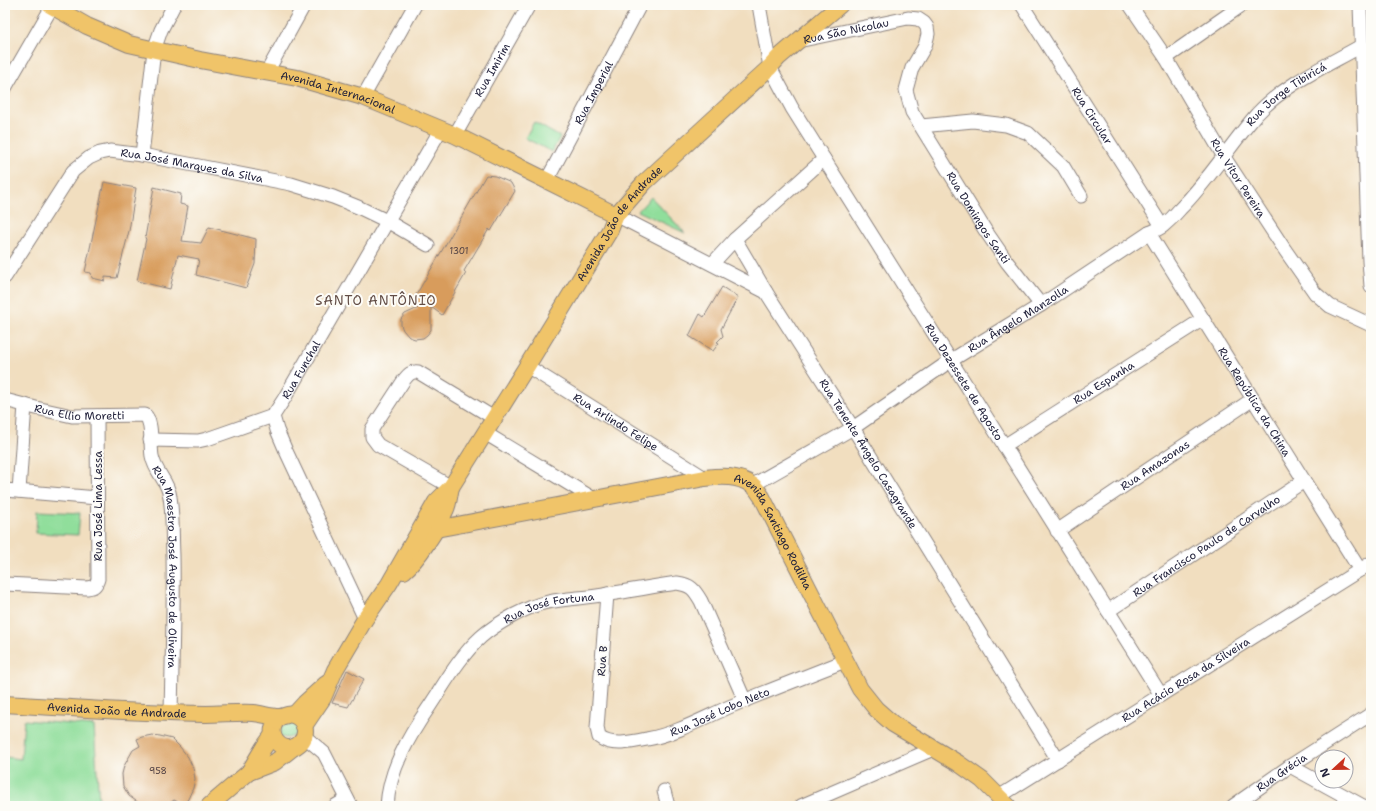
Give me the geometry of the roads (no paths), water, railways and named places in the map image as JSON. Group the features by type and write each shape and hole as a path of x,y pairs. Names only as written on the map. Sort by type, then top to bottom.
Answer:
{"main road":[{"name":"Avenida João de Andrade","path":"228,714 272,734 279,745 284,747 296,728 323,698 329,682 365,619 388,584 427,516 436,502 447,490 485,433 527,366 610,230 616,214 644,183 798,41 840,5"},
{"name":"Avenida Internacional","path":"52,6 87,26 115,39 154,50 297,78 363,97 448,132 616,214"},
{"name":"Avenida Santiago Rodilha","path":"436,529 705,478 723,476 738,479 753,485 762,497 860,689 876,709 893,724 958,763 976,776 1004,801"},
{"name":"Avenida João de Andrade","path":"388,584 410,566 436,529 446,510 447,490"},
{"path":"446,510 449,517 453,521 460,524"},
{"name":"Avenida João de Andrade","path":"5,704 171,713 255,713 296,728"},
{"path":"209,806 249,772 272,734 276,720 296,728 275,762 249,772"}],"street":[{"path":"142,155 154,50 161,30 174,5"},
{"path":"267,72 304,5"},
{"path":"363,97 415,5"},
{"name":"Rua Imirim","path":"448,132 529,5"},
{"name":"Rua Imperial","path":"547,180 640,5"},
{"name":"Rua Dezessete de Agosto","path":"759,5 770,67 792,108 1160,695"},
{"name":"Rua Circular","path":"1022,5 1162,226"},
{"name":"Rua Vítor Pereira","path":"1130,5 1166,58 1224,157 1285,250 1315,292 1330,306 1371,326"},
{"path":"1166,58 1242,5"},
{"path":"1360,5 1366,49 1369,261 1371,286"},
{"path":"5,88 52,6"},
{"name":"Rua São Nicolau","path":"798,41 908,18 918,19 924,23 927,28 927,39 925,46 912,68 906,90 912,112 921,126"},
{"name":"Rua Jorge Tibiricá","path":"1224,157 1234,142 1258,113 1278,95 1301,80 1366,49"},
{"path":"921,126 973,121 1006,125 1028,133 1063,166 1081,196"},
{"name":"Rua Domingos Santi","path":"921,126 985,230 1007,262 1041,305"},
{"name":"Rua Funchal","path":"273,416 387,221 448,132"},
{"name":"Rua José Marques da Silva","path":"5,277 73,171 89,158 100,153 110,151 142,155 292,184 358,207 387,221 428,245"},
{"name":"Rua Ângelo Manzolla","path":"753,485 853,428 950,361 1041,305 1162,226 1194,194 1224,157"},
{"path":"712,264 735,239 824,159"},
{"name":"Rua Tenente Ângelo Casagrande","path":"616,214 766,292 853,428 1058,760"},
{"name":"Rua República da China","path":"1150,233 1360,570"},
{"path":"735,239 766,292"},
{"name":"Rua Espanha","path":"1004,446 1203,319"},
{"name":"Rua Arlindo Felipe","path":"527,366 705,478"},
{"path":"447,490 378,445 372,438 372,429 404,380 408,375 414,372 418,372 494,418"},
{"name":"Rua Amazonas","path":"1057,531 1253,399"},
{"name":"Rua Ellio Moretti","path":"5,400 72,416 145,415 150,422"},
{"path":"19,491 25,405"},
{"name":"Rua José Lima Lessa","path":"5,584 87,588 94,587 96,585 98,579 98,416"},
{"path":"150,440 198,441 273,416 286,451 365,619"},
{"name":"Rua Maestro José Augusto de Oliveira","path":"150,422 152,458 160,475 168,486 171,498 173,589 171,713"},
{"path":"485,433 594,499"},
{"name":"Rua Francisco Paulo de Carvalho","path":"1108,611 1304,481"},
{"path":"5,490 97,498"},
{"name":"Rua Acácio Rosa da Silveira","path":"1004,801 1058,760 1371,563"},
{"name":"Rua José Fortuna","path":"387,806 389,789 396,765 407,742 451,674 466,654 482,636 500,623 530,608 548,602 677,583 687,584 695,590 701,601 745,701"},
{"name":"Rua B","path":"597,728 607,594"},
{"name":"Rua José Lobo Neto","path":"597,728 599,737 608,742 647,739 665,734 845,661"},
{"name":"Rua Grécia","path":"1233,806 1290,766 1371,714"},
{"path":"296,728 324,753 349,802 335,806"},
{"path":"801,806 933,749"},
{"path":"1290,766 1363,806"},
{"path":"664,791 668,806"}],"district":[{"name":"SANTO ANTÔNIO","path":"376,300"}]}
